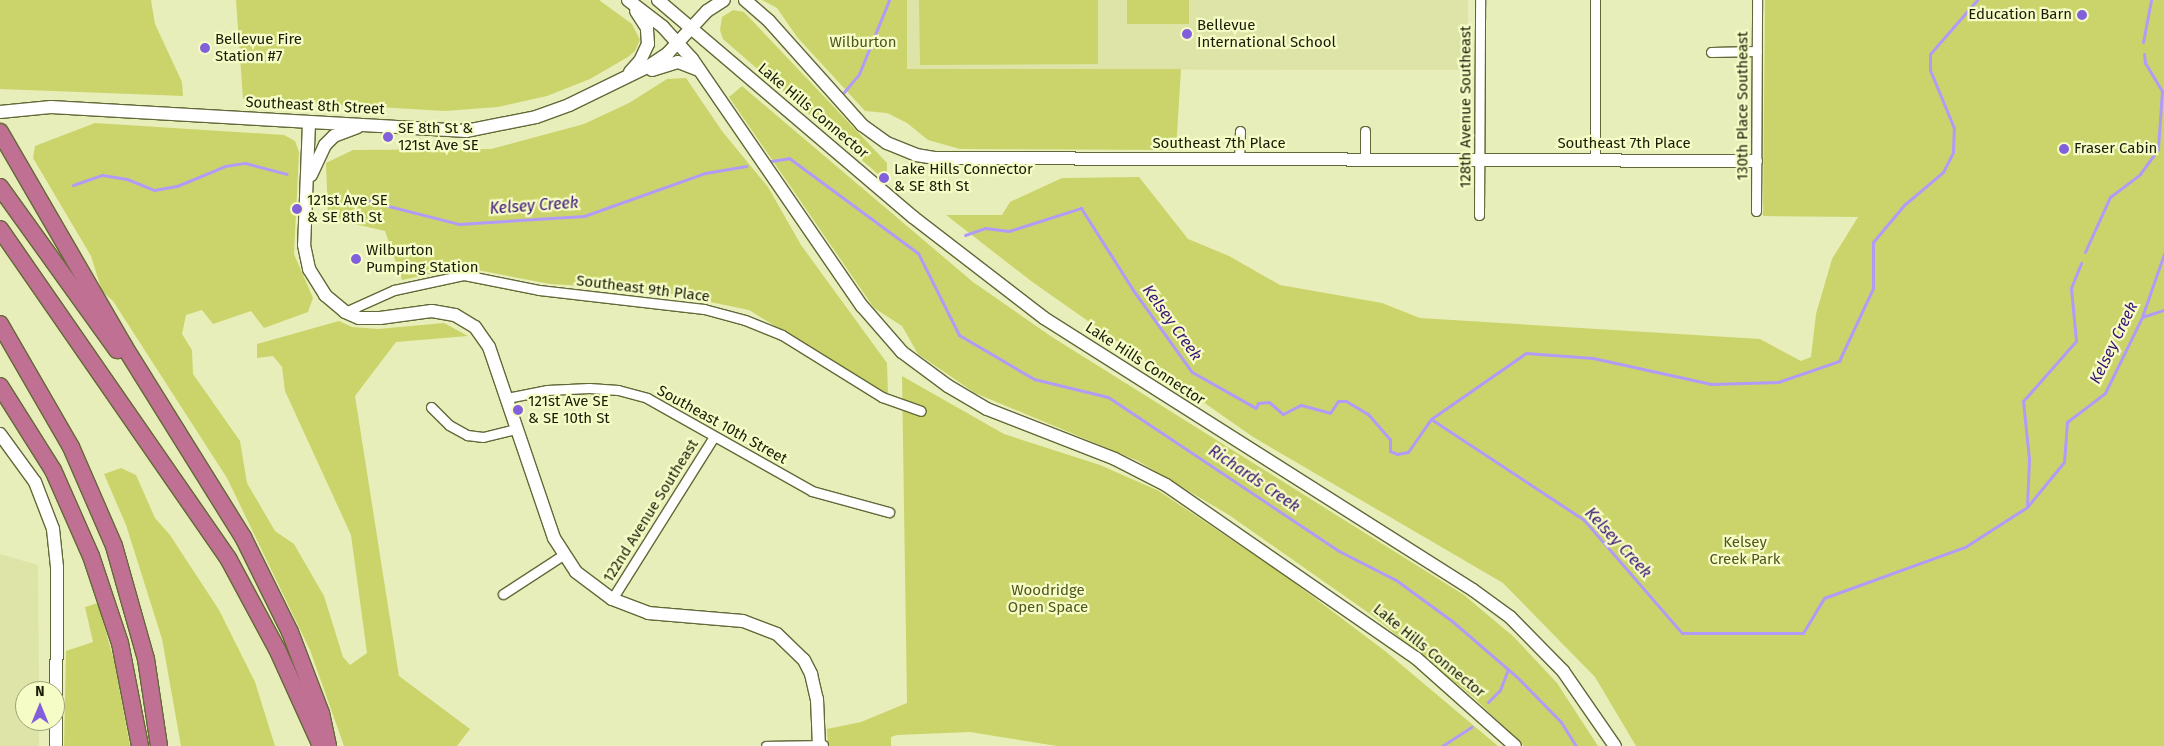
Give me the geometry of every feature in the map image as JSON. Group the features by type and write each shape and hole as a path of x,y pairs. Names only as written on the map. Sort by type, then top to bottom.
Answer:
{"highway":[{"path":"0,132 265,578 321,714 328,746"},
{"path":"1,188 172,424"},
{"path":"0,229 228,560 277,648 320,746"},
{"path":"0,324 71,447 114,546 146,658 159,746"},
{"path":"0,386 53,470 91,556 120,643 140,746"}],"main road":[{"name":"Lake Hills Connector","path":"628,0 678,43 701,71 862,306 908,356 987,409 1116,459 1166,485 1416,658 1515,746"},
{"path":"623,78 640,61 648,44 647,28 628,0"},
{"name":"Lake Hills Connector","path":"658,0 913,217 1044,318 1473,590 1510,617 1540,644 1563,671 1615,746"},
{"path":"691,28 707,11 724,0"},
{"name":"Southeast 7th Place","path":"745,0 772,24 862,125 887,143 916,155 936,158 1756,161"},
{"name":"Southeast 8th Street","path":"0,112 51,107 466,131 505,124 569,105 650,66 678,43 691,28"},
{"path":"623,78 678,62 701,71"},
{"path":"309,123 306,259 316,284 345,312 369,319 432,311 466,320 482,334 563,554 576,572 612,599 648,613 755,623 787,641 804,660 816,688 820,745"},
{"path":"308,182 325,145 334,136 361,126"},
{"path":"0,434 35,482 53,529 57,567 56,746"}],"street":[{"name":"128th Avenue Southeast","path":"1479,215 1480,0"},
{"path":"1594,0 1595,160"},
{"name":"130th Place Southeast","path":"1756,211 1757,0"},
{"path":"1711,52 1757,51"},
{"path":"1239,160 1240,131"},
{"path":"1365,131 1365,160"},
{"name":"Southeast 9th Place","path":"345,312 394,290 464,275 539,290 704,309 745,320 782,335 882,396 921,411"},
{"name":"Southeast 10th Street","path":"507,398 566,388 618,390 647,398 713,438 812,491 889,512"},
{"path":"431,407 448,425 467,435 483,437 516,429"},
{"name":"122nd Avenue Southeast","path":"612,599 624,575 713,438"},
{"path":"502,594 563,554"},
{"path":"766,746 820,745"}],"shaded area":[{"name":"Bellevue International School","path":"907,0 1468,0 1468,70 907,69"},
{"path":"0,554 38,565 39,681 15,681 15,731 39,731 39,746 0,746"}],"green space":[{"path":"0,0 151,0 155,24 182,82 183,96 0,89"},
{"path":"236,0 599,0 632,24 640,40 635,51 628,57 590,79 547,96 498,107 445,111 243,99"},
{"name":"Wilburton","path":"762,0 907,0 907,69 1181,69 1176,150 960,149 928,140 907,123 887,113 865,111 797,37 777,8"},
{"path":"919,0 1098,0 1098,64 920,65"},
{"path":"1127,0 1189,0 1189,24 1127,24"},
{"name":"Kelsey Creek Park","path":"1765,0 2164,0 2164,746 1636,746 1595,677 1503,583 1253,437 1031,281 946,215 1002,215 1010,202 1062,178 1139,177 1188,239 1229,256 1280,285 1382,303 1420,318 1760,339 1801,361 1811,357 1816,314 1832,259 1858,217 1763,216"},
{"path":"733,10 744,12 887,163 887,173 879,175 723,39 720,30 722,17"},
{"path":"686,78 722,131 768,187 801,245 887,363 888,395 749,310 652,290 550,284 462,267 402,280 385,231 328,218 326,163 353,150 491,149 584,124 629,103 667,79"},
{"path":"742,86 973,282 1052,337 1464,595 1514,637 1557,683 1598,746 1524,746 1473,697 1373,616 1229,515 1138,461 975,393 918,354 902,326 874,308 729,97"},
{"path":"95,123 284,135 295,141 299,152 294,254 313,298 308,312 264,328 251,311 213,324 202,310 186,315 182,334 192,350 193,374 240,441 247,483 275,531 294,544 324,596 343,657 350,665 367,653 351,535 285,391 282,367 273,356 257,358 257,344 339,321 352,327 378,329 444,323 468,336 396,342 355,396 399,676 470,729 457,746 344,746 310,650 227,478 113,301 102,291 91,256 33,158 35,146"},
{"name":"Woodridge Open Space","path":"902,376 1004,434 1100,465 1159,491 1284,575 1385,651 1498,746 1057,746 970,732 897,735 891,737 891,746 828,746 827,729 861,722 907,703"},
{"path":"121,468 136,475 155,518 170,535 219,610 255,682 275,746 181,746 162,639 126,525 104,474"},
{"path":"98,603 114,661 130,746 64,746 66,651 93,642 85,607"}],"waterway":[{"path":"844,92 859,74 889,0"},
{"path":"1431,419 1526,353 1593,358 1711,384 1778,382 1839,361 1873,288 1873,242 1904,205 1943,172 1953,152 1954,128 1930,70 1930,54 1977,0"},
{"path":"2143,42 2151,0"},
{"path":"2085,252 2110,197 2140,174 2158,149 2162,91 2145,63 2144,54"},
{"name":"Richards Creek","path":"771,161 789,158 918,253 959,335 1034,379 1108,397 1339,551 1396,580 1452,621 1516,676 1561,722 1576,746"},
{"name":"Kelsey Creek","path":"73,185 102,175 127,179 154,190 177,186 225,166 245,163 287,174"},
{"name":"Kelsey Creek","path":"349,196 459,224 584,216 705,173 746,166"},
{"name":"Kelsey Creek","path":"965,235 985,228 1009,231 1081,208 1133,290 1192,372 1256,408 1258,403 1269,402 1283,414 1301,405 1330,413 1338,401 1346,401 1368,414 1390,439 1390,451 1397,454 1408,452 1431,419 1584,520 1682,633 1803,633 1824,598 1965,547 2027,507 2064,462 2067,422 2105,393 2142,317 2164,254"},
{"path":"2027,507 2029,459 2023,401 2076,341 2071,288 2081,263"},
{"path":"2142,317 2164,310"},
{"path":"1488,702 1500,690 1508,669"},
{"path":"1442,746 1471,727"}],"place":[{"name":"Education Barn","path":"2082,15"},
{"name":"Bellevue International School","path":"1187,34"},
{"name":"Bellevue Fire Station #7","path":"205,48"},
{"name":"SE 8th St & 121st Ave SE","path":"388,137"},
{"name":"Fraser Cabin","path":"2064,149"},
{"name":"Lake Hills Connector & SE 8th St","path":"884,178"},
{"name":"121st Ave SE & SE 8th St","path":"297,209"},
{"name":"Wilburton Pumping Station","path":"356,259"},
{"name":"121st Ave SE & SE 10th St","path":"518,410"}]}
